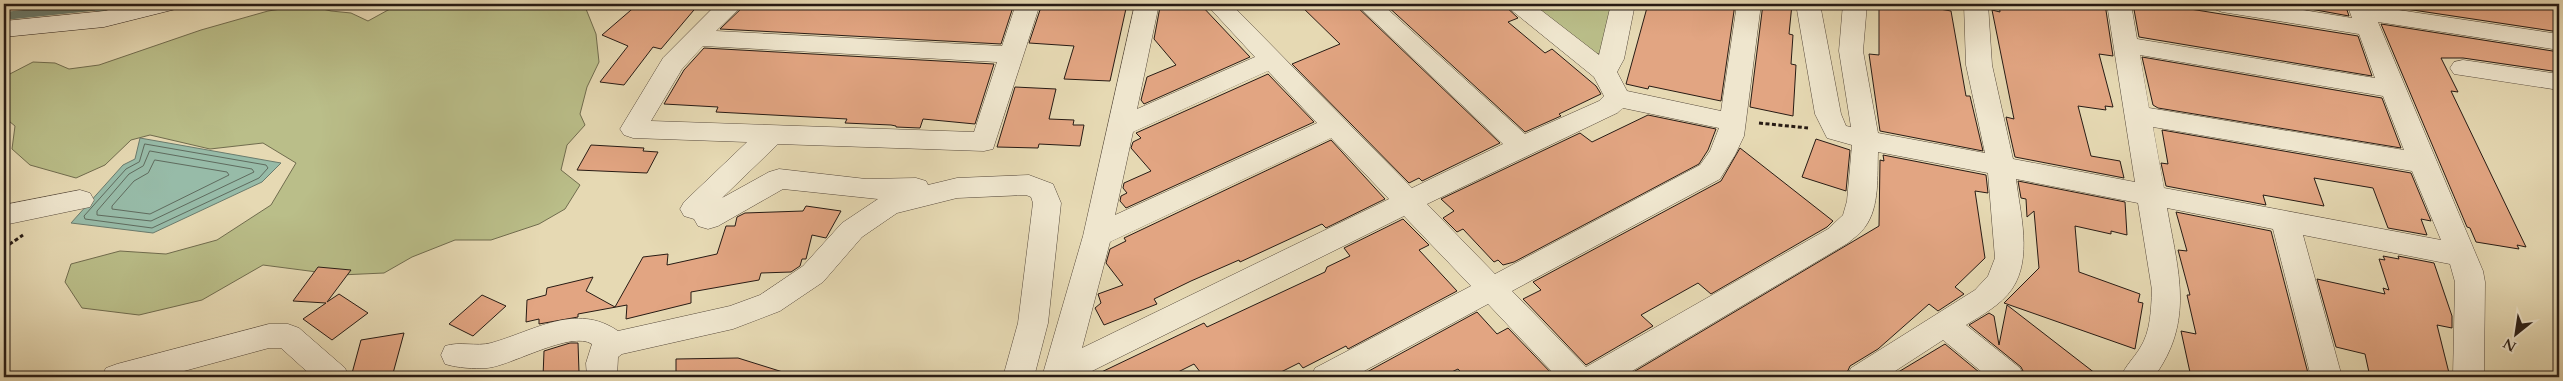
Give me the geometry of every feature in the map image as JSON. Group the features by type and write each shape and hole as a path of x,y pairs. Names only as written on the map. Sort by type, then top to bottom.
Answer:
{"street":[{"path":"4,29 104,19 168,4"},
{"path":"732,4 672,64 633,129 984,142 1028,4"},
{"path":"1061,376 1096,236 1147,4"},
{"path":"1218,4 1333,126 1576,377"},
{"path":"1368,4 1522,146"},
{"path":"1518,4 1604,72 1618,98"},
{"path":"1604,72 1611,59 1623,4"},
{"path":"1326,377 1710,172 1722,155 1731,136 1749,4"},
{"path":"1808,4 1828,114 1836,132 1866,140 2461,255"},
{"path":"1596,377 1838,236 1855,220 1861,201 1866,140 1851,51 1855,4"},
{"path":"1862,377 1985,298 2001,282 2009,258 2001,166 1979,65 1976,4"},
{"path":"2118,4 2167,290 2162,338 2152,358 2136,377"},
{"path":"2222,4 2363,14 2559,42"},
{"path":"2363,14 2422,163 2468,271 2470,282 2469,377"},
{"path":"696,38 1012,55"},
{"path":"2126,45 2393,89"},
{"path":"1121,126 1272,60"},
{"path":"2463,68 2559,82"},
{"path":"1061,376 1522,146 1608,107 1618,98"},
{"path":"1618,98 1732,121"},
{"path":"2137,115 2422,163"},
{"path":"1096,236 1333,126"},
{"path":"772,134 701,214 779,179 866,189 1030,185 1043,192 1047,203 1033,323 1019,377"},
{"path":"602,377 604,350 614,344 732,317 770,303 813,274 852,230 874,213 890,205 957,188"},
{"path":"4,215 80,200"},
{"path":"2285,221 2326,377"},
{"path":"1945,325 2009,377"},
{"path":"456,356 489,356 534,340 577,329 595,331 614,344"},
{"path":"116,377 269,336 288,336 334,377"}],"path":[{"path":"1732,121 1836,132"}],"green space":[{"path":"399,4 584,4 596,34 599,62 587,87 580,114 585,125 567,145 561,170 580,185 565,209 539,224 491,240 455,240 412,257 384,273 340,275 263,265 202,300 139,315 82,308 65,282 71,264 120,251 166,254 217,240 271,205 296,163 263,143 210,149 150,135 131,140 105,165 76,178 30,165 12,149 15,126 4,117 4,77 33,62 55,63 69,69 99,65 201,30 268,11 307,5 331,11 351,13 368,21"},
{"path":"1530,4 1615,4 1602,54 1591,53"}],"water":[{"path":"140,138 281,163 262,182 153,233 71,223 123,165 135,159"}],"building":[{"path":"638,4 699,4 661,49 653,47 624,85 600,82 628,46 602,35"},
{"path":"746,4 822,9 825,4 1014,4 1001,44 720,29"},
{"path":"1042,4 1127,4 1110,81 1064,79 1074,46 1029,43"},
{"path":"1169,4 1200,4 1250,57 1144,104 1141,100 1147,77 1176,65 1154,39 1160,7"},
{"path":"1299,4 1354,4 1500,143 1422,181 1419,178 1409,183 1292,64 1340,44"},
{"path":"1385,4 1503,4 1518,18 1508,22 1545,53 1552,49 1596,86 1601,94 1559,114 1561,116 1525,132"},
{"path":"1648,4 1735,4 1721,101 1649,86 1648,89 1626,84"},
{"path":"1763,4 1792,4 1789,34 1793,35 1791,64 1796,65 1793,116 1750,107"},
{"path":"1879,4 1911,4 1951,11 1966,96 1970,96 1983,151 1880,131 1869,54 1879,55"},
{"path":"1999,4 2105,4 2113,56 2099,54 2113,107 2105,106 2106,110 2078,106 2091,156 2120,161 2124,178 2015,157 2006,117 2014,119 1992,10 2000,12"},
{"path":"2133,4 2159,4 2358,36 2372,76 2139,37"},
{"path":"2303,4 2345,4 2349,16 2305,8"},
{"path":"2373,4 2559,4 2559,32"},
{"path":"2381,24 2559,52 2559,72 2463,58 2441,58 2458,92 2451,91 2526,247 2517,245 2519,249 2476,242 2470,228 2467,227"},
{"path":"704,48 994,64 975,124 923,119 920,128 896,127 891,125 845,123 847,119 716,112 718,107 664,104 684,70"},
{"path":"2142,57 2382,98 2401,148 2158,108 2153,105"},
{"path":"1268,74 1314,122 1126,208 1120,201 1121,196 1127,193 1123,188 1124,183 1151,171 1131,148 1133,142 1141,138 1136,133"},
{"path":"1015,87 1056,89 1049,119 1074,120 1073,125 1084,125 1080,146 1039,144 1038,148 997,147"},
{"path":"1648,115 1716,129 1708,150 1699,164 1514,262 1503,265 1498,260 1494,262 1463,229 1457,232 1443,218 1454,211 1441,199 1580,133 1592,142"},
{"path":"2162,130 2411,173 2431,221 2421,219 2427,235 2388,228 2373,188 2314,178 2324,206 2263,195 2266,205 2166,186 2161,163 2168,164"},
{"path":"1816,139 1850,150 1846,191 1802,177"},
{"path":"1331,140 1385,199 1326,228 1322,224 1240,262 1239,260 1191,281 1154,299 1157,304 1104,325 1095,308 1101,303 1098,294 1123,285 1106,263 1110,249 1126,241 1124,238"},
{"path":"591,145 644,148 643,151 658,152 647,173 577,170"},
{"path":"1740,148 1833,221 1827,227 1711,294 1698,283 1641,315 1653,326 1586,365 1523,299 1541,290 1533,282 1721,181"},
{"path":"1883,155 1986,175 1988,193 1975,191 1985,258 1955,287 1964,294 1938,311 1929,304 1878,349 1850,366 1845,377 1625,377 1879,226 1880,160 1884,161"},
{"path":"2018,181 2125,202 2127,235 2111,231 2111,234 2075,226 2079,272 2140,294 2138,302 2143,303 2135,349 2004,303 2039,268 2034,211 2027,217 2026,199 2021,198"},
{"path":"806,206 841,211 826,238 812,235 806,259 802,259 800,266 791,272 761,273 759,280 691,292 691,303 626,319 627,305 578,314 578,317 539,324 539,319 526,322 527,300 546,295 547,288 593,277 586,291 615,307 643,257 668,254 667,265 717,254 726,226 735,226 737,217 745,213 803,211"},
{"path":"2176,212 2271,231 2309,377 2191,377 2181,331 2196,334 2187,295 2190,295 2178,250 2187,251"},
{"path":"1403,219 1429,245 1419,250 1457,291 1348,349 1346,346 1303,368 1299,363 1271,377 1204,377 1194,364 1168,377 1091,377 1204,323 1207,327 1325,272 1327,267 1350,256 1344,248"},
{"path":"2383,256 2399,259 2398,256 2434,263 2452,316 2452,328 2437,325 2450,377 2370,377 2365,354 2336,347 2317,279 2385,294 2383,288 2389,290 2379,259 2385,260"},
{"path":"318,267 351,270 327,302 339,294 368,313 332,340 303,319 326,303 293,301"},
{"path":"482,295 506,306 473,336 449,324"},
{"path":"2007,305 2100,377 2026,377 2021,367 1969,325 1989,313 1994,316 1999,345"},
{"path":"1477,312 1497,334 1508,328 1555,377 1465,377 1458,369 1441,377 1371,377 1367,372"},
{"path":"404,333 392,377 351,377 361,340"},
{"path":"570,343 578,343 579,372 558,377 543,377 544,351"},
{"path":"1945,344 1985,377 1890,377"},
{"path":"738,358 786,373 785,377 676,377 676,359"}],"waterway":[{"path":"4,16 111,5"}]}
